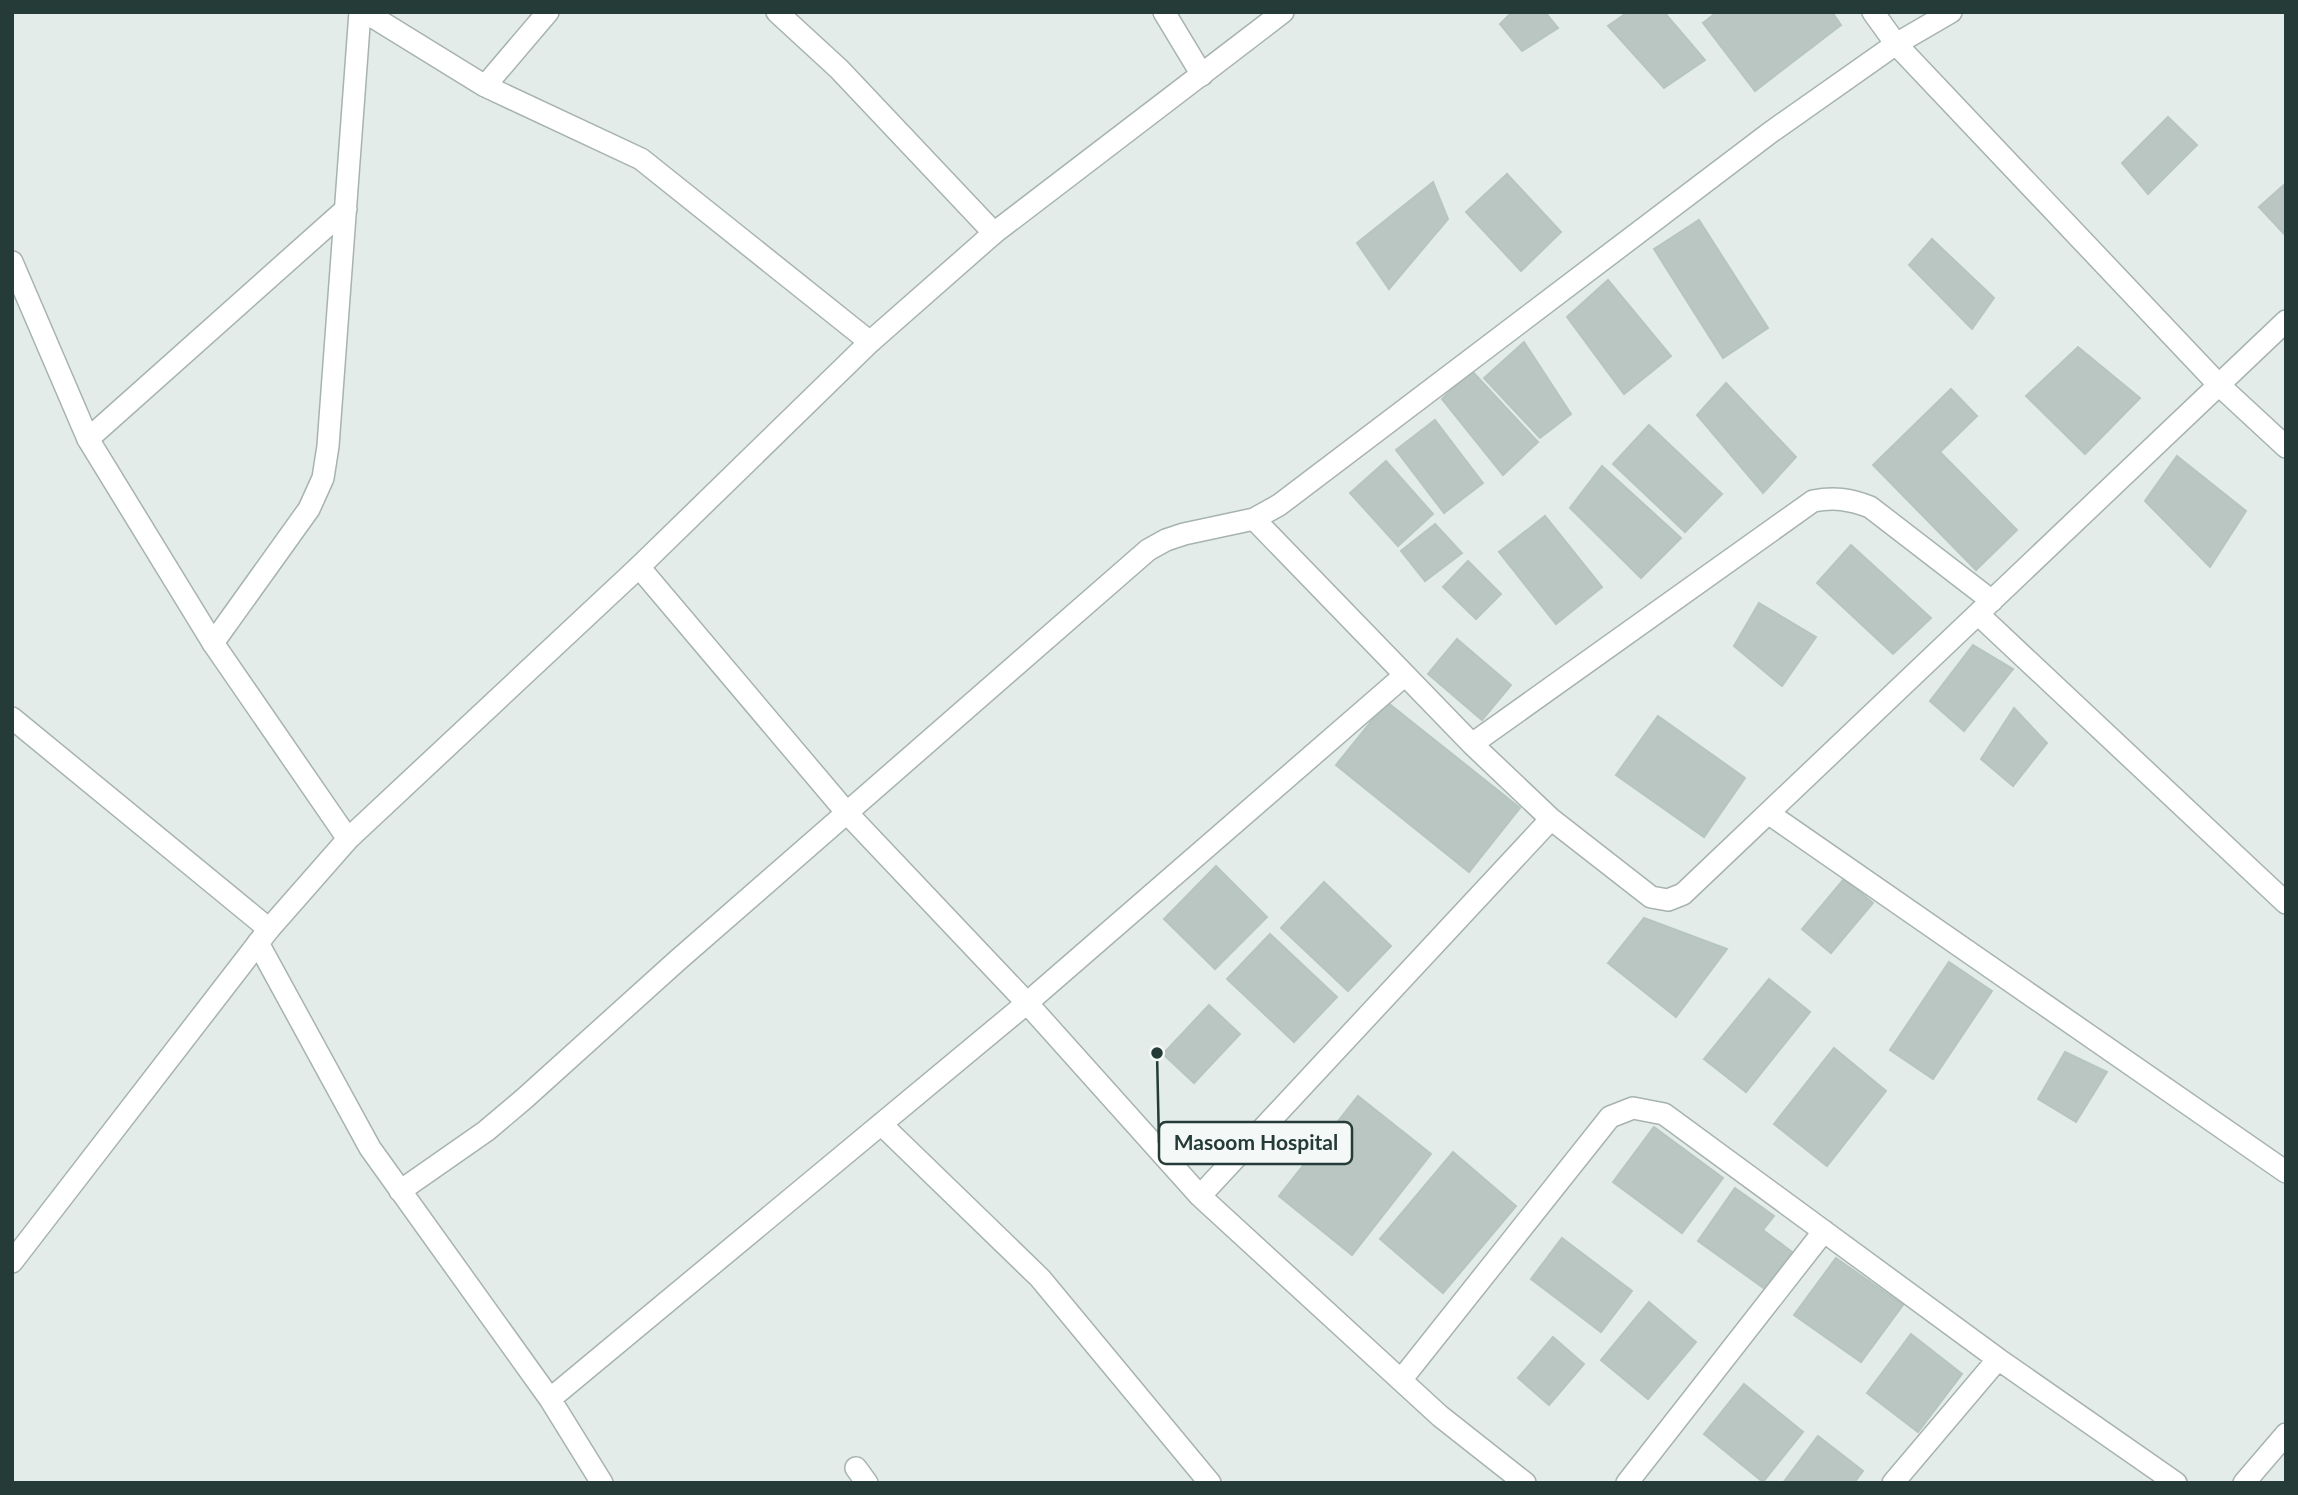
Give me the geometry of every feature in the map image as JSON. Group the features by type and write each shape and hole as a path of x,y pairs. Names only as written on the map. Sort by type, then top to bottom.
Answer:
{"street":[{"path":"213,643 309,509 323,478 362,12 485,86 641,159 870,342"},
{"path":"485,86 548,12"},
{"path":"777,12 839,69 994,233"},
{"path":"1164,12 1202,75"},
{"path":"12,1262 263,936 348,839 639,567 870,342 994,233 1283,12"},
{"path":"1873,12 1896,44 2219,385 2286,447"},
{"path":"400,1191 486,1130 525,1098 678,960 1149,550 1184,534 1254,519 1279,505 1772,132 1896,44 1951,12"},
{"path":"88,439 346,209"},
{"path":"12,262 88,439 213,643 348,839"},
{"path":"1254,519 1472,744 1550,819 1651,898 1668,900 1684,894 2286,321"},
{"path":"1472,744 1813,501 1832,497 1850,499 1870,507 1985,608 2286,904"},
{"path":"639,567 847,813 1027,1003 1200,1196 1440,1416 1525,1483"},
{"path":"550,1399 1027,1003 1405,675"},
{"path":"12,718 263,936 369,1148 550,1399 602,1483"},
{"path":"1768,813 2286,1171"},
{"path":"1200,1196 1550,819"},
{"path":"1401,1380 1610,1117 1633,1108 1664,1114 1998,1359 2176,1483"},
{"path":"881,1124 1040,1278 1210,1483"},
{"path":"1627,1483 1824,1231"},
{"path":"1893,1483 1998,1359"},
{"path":"2244,1483 2286,1434"}],"building":[{"path":"1512,12 1545,12 1558,28 1522,51 1500,24"},
{"path":"1628,12 1664,12 1705,60 1664,88 1608,26"},
{"path":"1717,12 1832,12 1841,25 1755,91 1703,23"},
{"path":"2168,117 2197,145 2148,194 2122,163"},
{"path":"1507,174 1561,232 1521,271 1466,212"},
{"path":"1433,182 1448,219 1389,289 1357,243"},
{"path":"2286,183 2286,236 2259,207"},
{"path":"1699,220 1768,328 1723,358 1654,249"},
{"path":"1932,239 1994,298 1972,329 1909,265"},
{"path":"1608,280 1671,356 1624,394 1567,317"},
{"path":"1524,342 1571,414 1540,438 1484,378"},
{"path":"2078,347 2140,398 2085,454 2026,396"},
{"path":"1471,370 1538,442 1503,475 1442,399"},
{"path":"1726,383 1796,457 1763,493 1697,415"},
{"path":"1951,389 1977,416 1940,452 2017,530 1976,570 1873,465"},
{"path":"1435,420 1483,483 1444,513 1396,450"},
{"path":"1649,425 1722,494 1685,532 1613,464"},
{"path":"2177,456 2246,511 2210,567 2145,501"},
{"path":"1386,461 1433,514 1398,546 1350,493"},
{"path":"1602,466 1681,538 1641,578 1570,508"},
{"path":"1545,516 1602,587 1556,624 1499,552"},
{"path":"1435,524 1462,553 1425,581 1401,551"},
{"path":"1851,545 1931,618 1893,654 1817,583"},
{"path":"1468,561 1501,594 1476,619 1443,587"},
{"path":"1759,603 1816,637 1782,686 1734,646"},
{"path":"1457,639 1511,685 1482,720 1428,674"},
{"path":"1973,645 2013,669 1964,731 1930,701"},
{"path":"1387,702 1520,808 1469,872 1336,765"},
{"path":"2014,708 2047,743 2013,786 1981,759"},
{"path":"1658,716 1745,778 1704,837 1616,775"},
{"path":"1216,866 1267,917 1215,969 1164,919"},
{"path":"1844,879 1873,903 1831,953 1802,929"},
{"path":"1324,882 1391,946 1348,991 1281,928"},
{"path":"1644,918 1727,949 1676,1017 1608,963"},
{"path":"1270,934 1337,997 1294,1042 1227,979"},
{"path":"1949,962 1992,991 1933,1079 1890,1050"},
{"path":"1769,979 1810,1012 1746,1092 1704,1059"},
{"path":"1209,1005 1240,1034 1194,1083 1163,1054"},
{"path":"1834,1048 1886,1091 1827,1166 1774,1124"},
{"path":"2065,1052 2107,1072 2076,1122 2038,1099"},
{"path":"1358,1096 1431,1154 1352,1255 1279,1196"},
{"path":"1654,1127 1723,1178 1682,1233 1613,1182"},
{"path":"1453,1152 1516,1206 1443,1293 1380,1239"},
{"path":"1735,1188 1774,1216 1763,1230 1792,1252 1765,1289 1698,1241"},
{"path":"1562,1238 1632,1291 1601,1332 1531,1279"},
{"path":"1836,1258 1903,1305 1861,1362 1794,1315"},
{"path":"1649,1302 1696,1342 1648,1399 1601,1360"},
{"path":"1911,1334 1962,1374 1918,1432 1867,1393"},
{"path":"1553,1337 1584,1364 1549,1405 1518,1378"},
{"path":"1744,1384 1803,1432 1763,1482 1704,1434"},
{"path":"1818,1436 1863,1471 1854,1483 1783,1483"}],"place":[{"name":"Masoom Hospital","path":"1157,1053"}]}
